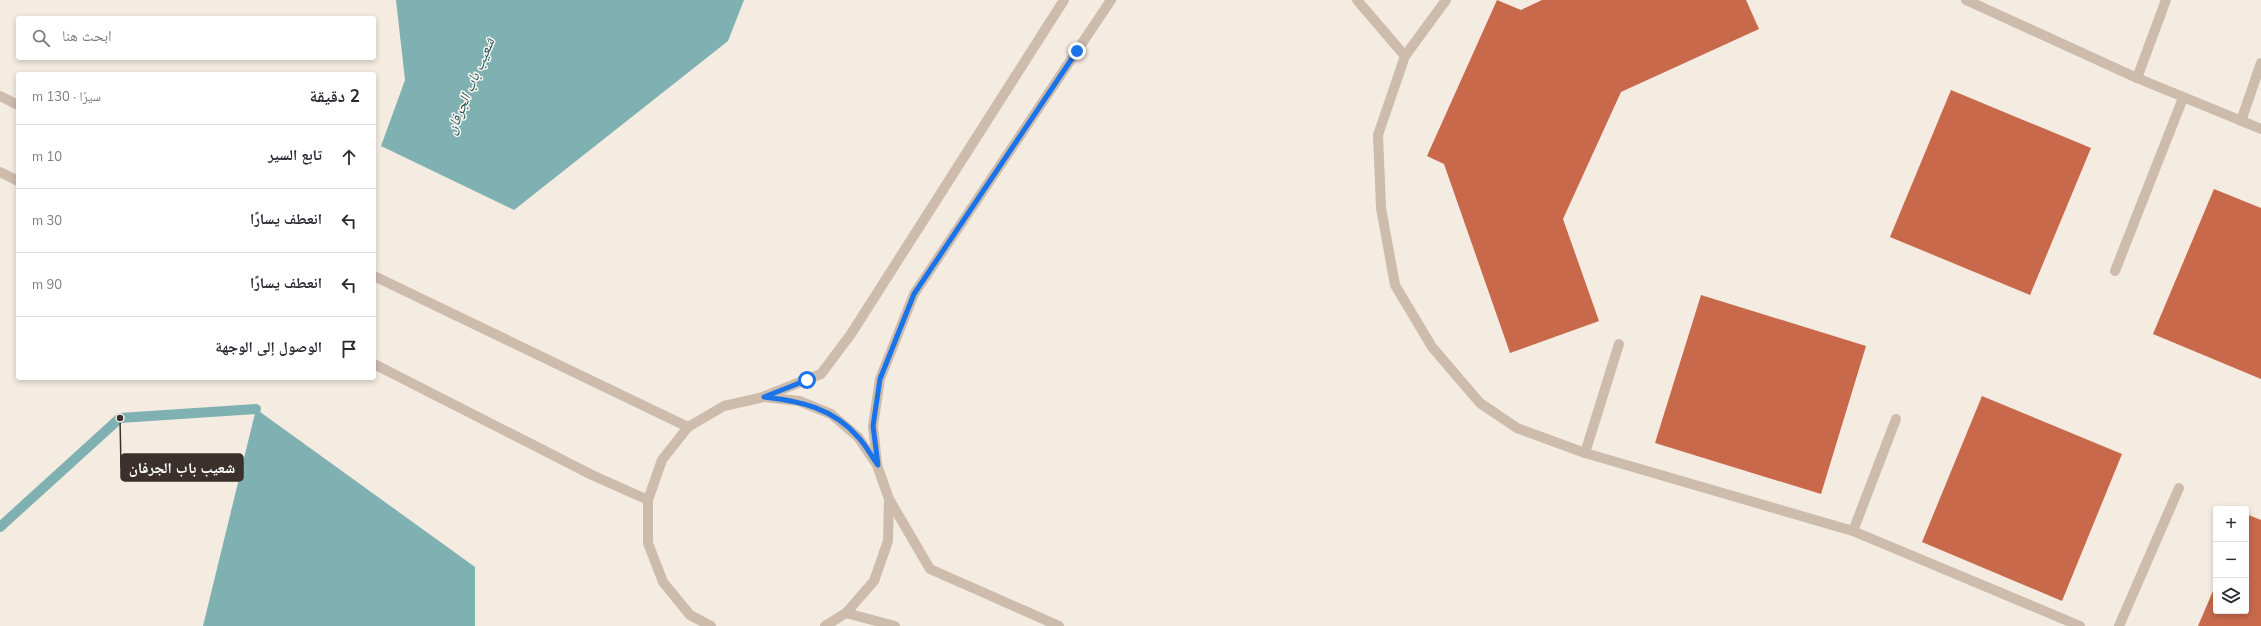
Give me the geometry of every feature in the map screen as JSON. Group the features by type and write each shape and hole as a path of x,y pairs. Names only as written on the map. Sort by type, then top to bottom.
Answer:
{"street":[{"path":"711,626 690,615 663,582 648,543 648,500 662,460 688,427 724,406 764,397 821,374 851,334 1064,0"},
{"path":"1059,626 930,569 889,499 878,465 873,426 880,379 914,294 1111,0"},
{"path":"1357,0 1405,56"},
{"path":"1446,0 1405,56 1378,135 1381,208 1395,285 1432,348 1480,403 1517,428 1585,453 1853,531 2080,626"},
{"path":"1966,0 2136,78 2261,129"},
{"path":"2136,78 2166,0"},
{"path":"2242,121 2261,64"},
{"path":"0,96 16,104"},
{"path":"2115,271 2183,98"},
{"path":"0,172 16,180"},
{"path":"376,277 688,427"},
{"path":"1585,453 1619,344"},
{"path":"376,365 592,475 648,500"},
{"path":"764,397 799,401 831,414 858,437 878,465"},
{"path":"1853,531 1896,419"},
{"path":"2119,626 2178,488"},
{"path":"825,626 846,614 874,581 888,541 889,499"},
{"path":"846,614 894,626"}],"water":[{"path":"396,0 744,0 728,41 514,210 381,146 405,80"},
{"path":"256,409 475,567 475,626 203,626"}],"building":[{"path":"1497,0 1521,10 1542,0 1746,0 1759,29 1621,92 1563,219 1599,321 1510,353 1444,164 1427,156"},
{"path":"1951,90 2091,148 2030,295 1890,237"},
{"path":"2214,189 2261,208 2261,379 2153,334"},
{"path":"1701,295 1866,346 1821,494 1655,443"},
{"path":"1982,396 2122,454 2062,601 1922,542"},
{"path":"2249,515 2261,520 2261,626 2198,626 2213,591 2213,614 2249,614"}],"waterway":[{"name":"شعيب باب الجرفان","path":"0,527 120,418 256,409"}],"place":[{"name":"شعيب باب الجرفان","path":"120,418"}],"route":[{"path":"807,380 764,397 799,401 831,414 858,437 878,465 873,426 880,379 914,294 1077,51"}]}
